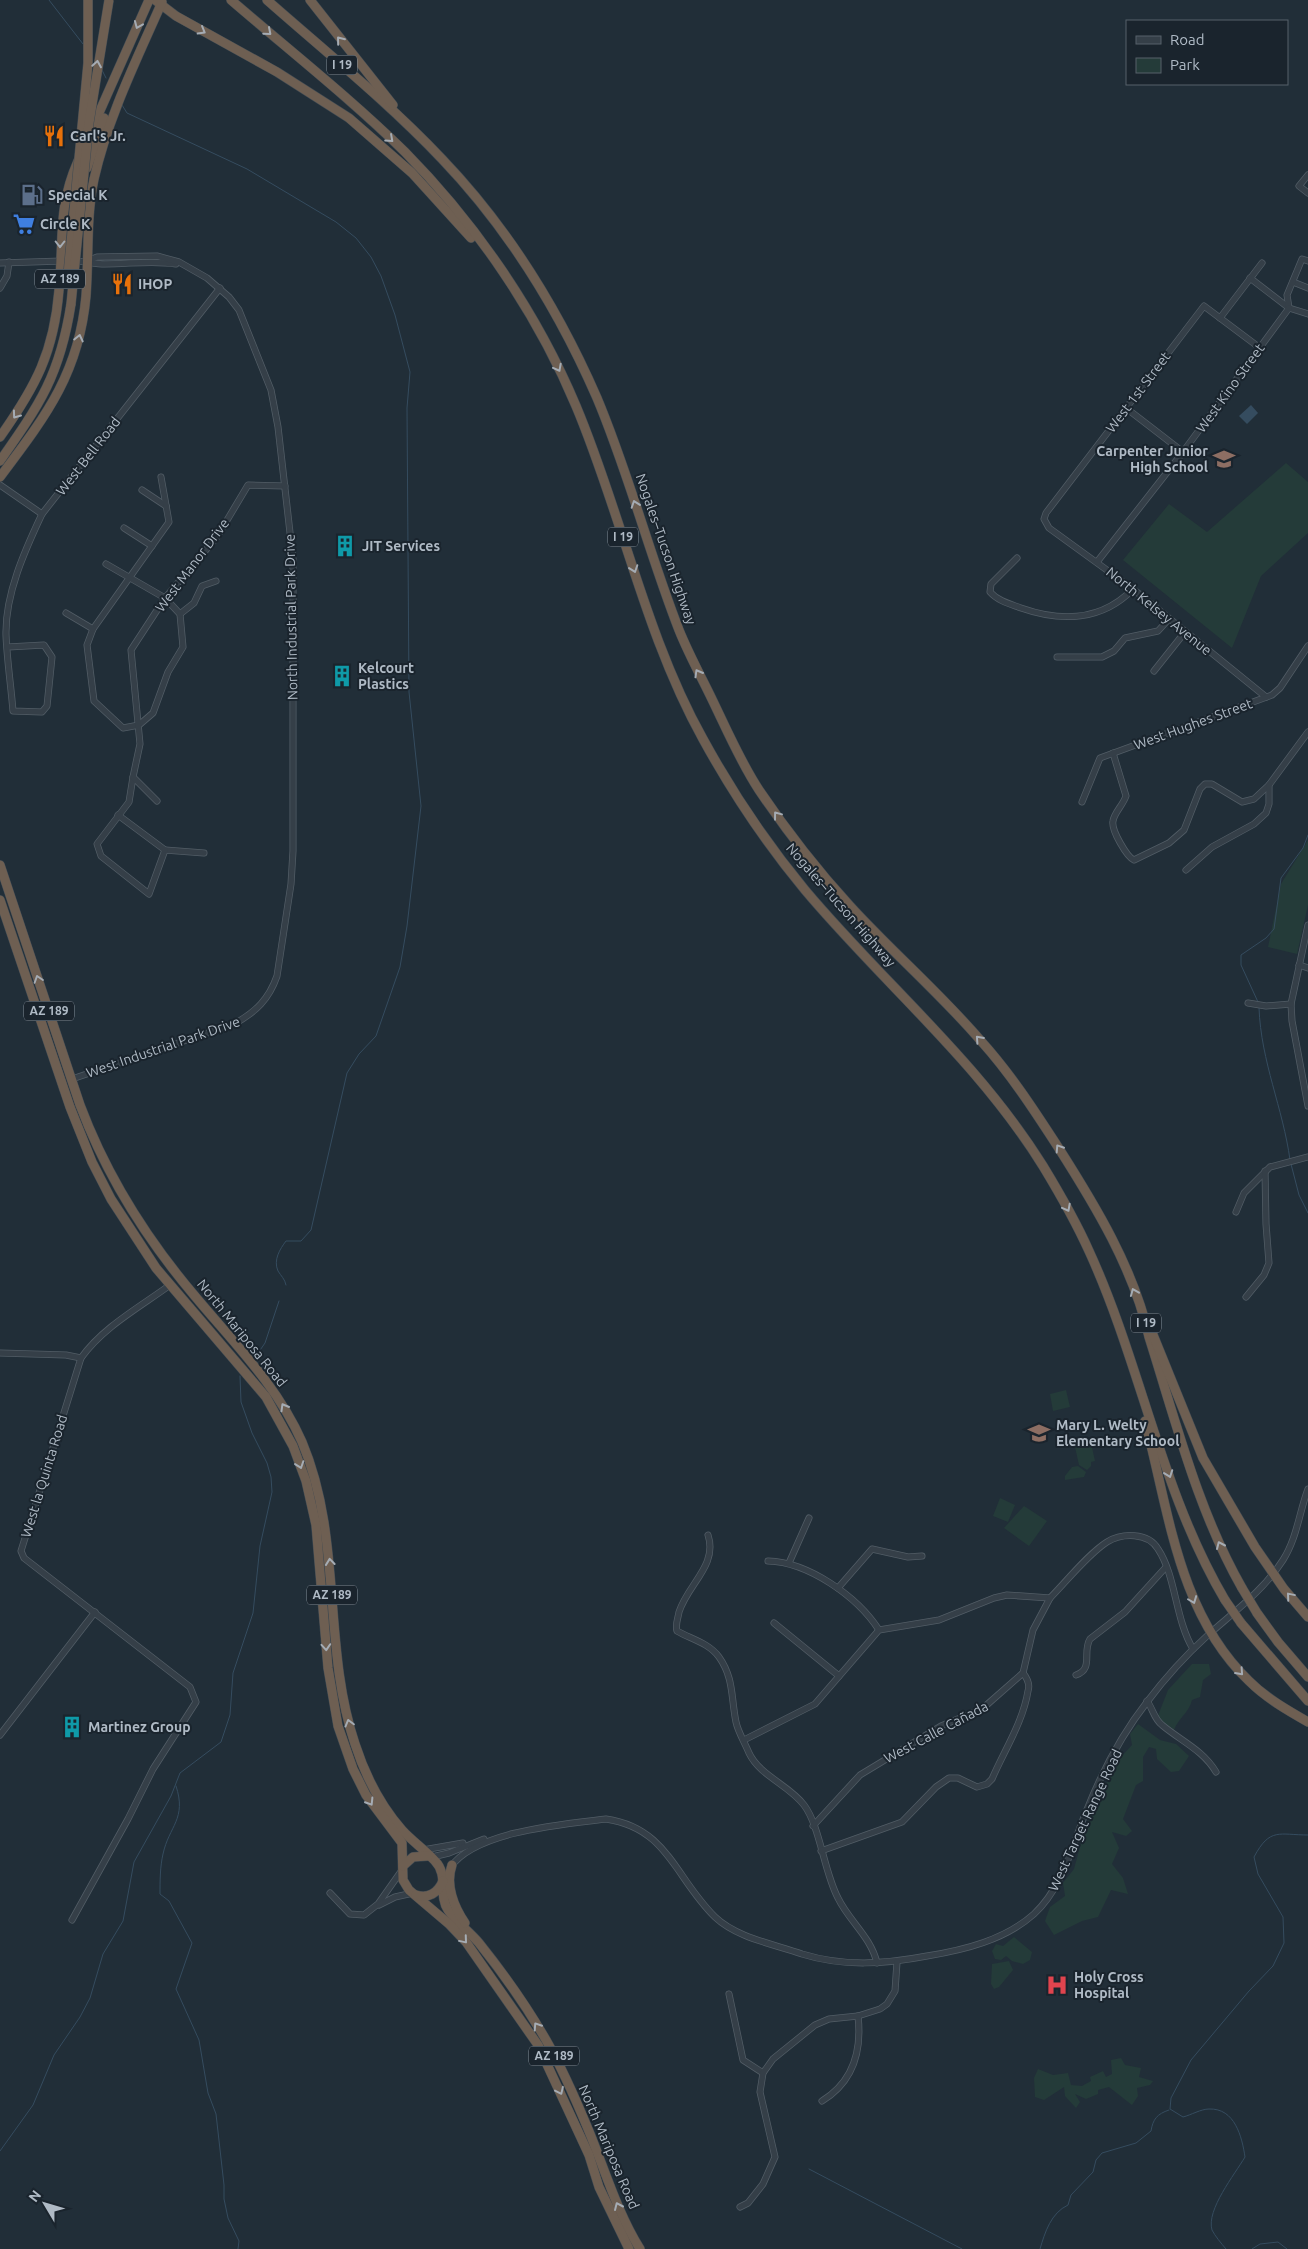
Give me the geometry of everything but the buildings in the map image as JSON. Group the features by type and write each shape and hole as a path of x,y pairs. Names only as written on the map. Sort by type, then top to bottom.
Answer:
{"highway":[{"path":"0,452 26,416 50,369 58,346 68,303 88,64 88,0"},
{"path":"0,461 30,418 47,389 63,347 89,123 109,0"},
{"name":"AZ 189","path":"0,478 41,422 67,375 82,326 87,228 106,117 118,73 149,0"},
{"name":"Nogales–Tucson Highway","path":"231,0 404,151 440,190 494,260 549,351 575,403 593,449 665,657 699,733 748,813 805,890 962,1057 1023,1135 1065,1204 1090,1251 1127,1350 1180,1503 1208,1570 1241,1623 1308,1701"},
{"name":"Nogales–Tucson Highway","path":"267,0 416,132 465,185 504,233 568,337 613,438 678,628 694,666 740,759 774,812 850,906 979,1038 1002,1066 1041,1121 1094,1203 1118,1253 1146,1321 1149,1337 1203,1502 1227,1560 1257,1613 1278,1642 1308,1677"},
{"path":"310,0 337,37 416,132"},
{"path":"159,2 320,98 349,118 412,173 435,196 485,256 549,351"},
{"name":"AZ 189","path":"0,437 30,393 47,354 55,326 60,235 68,188 138,56 159,2"},
{"path":"84,261 75,256 73,250 80,194 106,117"},
{"name":"North Mariposa Road","path":"0,864 72,1079 101,1157 116,1187 144,1232 234,1349 286,1430 306,1481 316,1525 330,1684 338,1726 347,1752 370,1803 402,1843 403,1880 414,1894 439,1914 466,1942 538,2044 590,2155 599,2187 629,2249"},
{"name":"North Mariposa Road","path":"0,900 70,1107 92,1162 127,1226 170,1285 234,1349 252,1364 265,1379 296,1430 314,1476 325,1522 342,1692 360,1758 384,1805 403,1830 441,1870 447,1909 481,1946 546,2041 588,2127 607,2182 640,2249"},
{"path":"34,1001 63,1070 68,1078 72,1079 70,1082 71,1092 92,1162"},
{"path":"101,1157 128,1215 169,1276 170,1285"},
{"path":"1146,1321 1154,1333 1176,1395 1203,1458 1237,1519 1284,1589 1308,1618"},
{"path":"1127,1350 1192,1599 1210,1633 1248,1681 1272,1700 1308,1722"},
{"path":"323,1599 330,1602 333,1608"},
{"path":"330,1684 338,1686 342,1692"},
{"path":"347,1752 354,1752 360,1758"},
{"path":"402,1868 413,1857 427,1854"},
{"path":"452,1865 450,1882 454,1904 481,1946"},
{"path":"414,1894 422,1897 432,1894 438,1890 443,1880"}],"street":[{"path":"1308,175 1299,186 1308,193"},
{"name":"North Industrial Park Drive","path":"0,263 84,261 98,264 143,259 171,259 195,270 220,288 234,302 242,317 271,390 276,411 293,559 292,867 277,976 273,989"},
{"path":"1289,308 1287,296 1302,259 1308,260"},
{"path":"0,288 8,276 9,262"},
{"path":"1260,348 1220,318 1262,263"},
{"path":"1250,278 1289,308 1308,314"},
{"path":"1293,282 1308,288"},
{"name":"West Bell Road","path":"8,647 44,645 52,657 47,706 42,712 13,711 6,633 12,591 25,550 42,514 220,288"},
{"name":"West 1st Street","path":"1049,528 1044,520 1046,513 1204,306 1220,318"},
{"name":"West Kino Street","path":"1097,562 1183,452 1289,308"},
{"path":"1126,408 1183,452"},
{"path":"106,564 128,576 165,598 180,614 183,647 168,672 153,713 139,725 123,728 94,701 87,645 93,629 128,576 169,522 161,477"},
{"name":"West Manor Drive","path":"139,725 130,650 165,598 217,537 248,485 285,486"},
{"path":"0,486 42,514"},
{"path":"142,490 166,506"},
{"path":"124,528 152,546"},
{"name":"North Kelsey Avenue","path":"1049,528 1133,590 1266,698"},
{"path":"1016,558 991,584 990,592 994,596 1030,611 1067,618 1106,610 1116,605 1133,590"},
{"name":"West Manor Drive","path":"180,614 194,603 202,586 216,581"},
{"path":"66,613 93,629"},
{"path":"1057,658 1102,657 1114,651 1125,638 1158,631 1169,619"},
{"path":"1154,671 1185,632"},
{"name":"West Hughes Street","path":"1082,802 1100,758 1266,698 1277,692 1308,646"},
{"path":"139,725 140,744 129,802 97,844 101,856 149,894 165,850"},
{"path":"1113,753 1126,796 1112,821 1127,855 1134,860 1170,843 1188,825 1203,785 1208,783 1238,801 1247,802 1254,799 1269,785 1308,732"},
{"path":"134,777 156,801"},
{"path":"1186,870 1212,848 1254,824 1266,813 1269,804 1269,785"},
{"path":"118,815 138,833 165,850 204,853"},
{"path":"1308,925 1291,1004 1292,1021 1308,1106"},
{"path":"1299,965 1308,968"},
{"name":"West Industrial Park Drive","path":"72,1079 234,1024 258,1008 273,989"},
{"path":"1248,1003 1266,1006 1291,1004"},
{"path":"1236,1212 1244,1193 1274,1164 1308,1157"},
{"path":"1246,1297 1264,1275 1270,1263 1266,1224 1265,1172"},
{"name":"West la Quinta Road","path":"95,1612 24,1558 21,1552 81,1358 90,1345 107,1330 170,1285"},
{"path":"0,1353 66,1355 81,1358"},
{"name":"West Target Range Road","path":"494,1839 566,1824 606,1819 620,1821 648,1834 660,1846 700,1900 715,1917 728,1927 813,1957 838,1962 897,1962 942,1954 991,1940 1019,1926 1034,1914 1059,1882 1087,1809 1127,1731 1147,1702 1192,1649 1251,1599 1274,1573 1292,1544 1308,1489"},
{"path":"788,1563 809,1518"},
{"path":"708,1535 710,1543 708,1561 683,1599 676,1628 680,1633 703,1643 717,1654 724,1665 731,1681 736,1722 750,1754 758,1766 802,1802 813,1826 838,1899 870,1944 877,1963"},
{"path":"821,1851 902,1822 936,1786 949,1778 958,1778 977,1787 987,1784 992,1779 1016,1727 1028,1692 1027,1677 1023,1673 1033,1630 1050,1598 1106,1543 1124,1536 1134,1535 1151,1541 1157,1547 1166,1567 1183,1630 1192,1649"},
{"path":"838,1588 872,1549 908,1557 922,1556"},
{"path":"768,1561 788,1563 838,1588 879,1630"},
{"path":"1076,1675 1083,1672 1086,1666 1090,1639 1126,1612 1166,1567"},
{"path":"744,1740 815,1704 879,1630 932,1622 994,1598 1007,1595 1050,1598"},
{"path":"0,1736 95,1612 190,1687 196,1702 153,1769 128,1819 72,1920"},
{"path":"774,1623 839,1676"},
{"name":"West Calle Cañada","path":"813,1826 860,1775 941,1726 982,1710 1023,1673"},
{"path":"1147,1702 1161,1725 1199,1752 1209,1761 1216,1772"},
{"path":"427,1854 432,1850 494,1839"},
{"path":"443,1880 452,1865 471,1848 494,1839"},
{"path":"427,1854 449,1853 478,1841"},
{"path":"375,1907 402,1868"},
{"path":"330,1893 353,1915 364,1915 395,1897 414,1894"},
{"path":"740,2207 748,2203 762,2184 775,2157 760,2092 763,2073 773,2059 815,2025 830,2020 858,2016 880,2009 891,2000 896,1986 897,1962"},
{"path":"728,1994 743,2060 755,2070 763,2073"},
{"path":"822,2101 833,2094 849,2075 857,2059 860,2044 858,2016"}],"green space":[{"path":"1286,463 1308,482 1308,533 1261,576 1232,648 1123,560 1169,504 1207,532"},
{"path":"1308,840 1308,905 1297,954 1268,947 1281,884"},
{"path":"1066,1390 1070,1407 1053,1411 1050,1394"},
{"path":"1091,1443 1095,1461 1091,1462 1091,1466 1087,1470 1079,1465 1075,1447"},
{"path":"1078,1466 1086,1472 1084,1477 1065,1480 1065,1476 1072,1467"},
{"path":"1000,1498 1015,1505 1008,1522 993,1516"},
{"path":"1024,1506 1047,1521 1029,1546 1004,1528"},
{"path":"1192,1664 1209,1664 1211,1674 1203,1680 1200,1697 1192,1700 1189,1708 1174,1730 1157,1718 1168,1690"},
{"path":"1138,1724 1160,1740 1176,1744 1189,1756 1179,1771 1171,1772 1157,1759 1156,1749 1149,1747 1143,1757 1143,1781 1136,1785 1123,1819 1132,1831 1126,1836 1112,1832 1119,1848 1112,1864 1123,1878 1128,1894 1111,1890 1098,1917 1082,1921 1054,1935 1045,1921 1050,1907 1065,1896 1063,1883 1074,1869 1094,1804 1107,1783 1114,1758 1122,1756 1132,1745 1130,1734"},
{"path":"1014,1937 1032,1952 1030,1960 1023,1964 1012,1961 1006,1956 1001,1960 995,1959 992,1951 996,1944 1003,1946"},
{"path":"1009,1961 1013,1970 999,1987 994,1989 991,1984 992,1964"},
{"path":"1121,2058 1125,2065 1141,2068 1139,2077 1153,2081 1150,2085 1137,2088 1138,2096 1132,2105 1109,2087 1098,2090 1098,2094 1086,2099 1075,2094 1080,2102 1076,2108 1065,2096 1064,2087 1044,2100 1035,2097 1034,2078 1038,2069 1053,2075 1068,2073 1071,2085 1082,2086 1091,2081 1090,2077 1103,2071 1106,2077 1112,2074 1111,2060"}],"water":[{"path":"1251,405 1258,413 1247,424 1239,416"}],"waterway":[{"path":"49,0 83,44"},
{"path":"102,70 106,78"},
{"path":"122,105 127,113 247,169 336,222 356,238 371,257 381,276 395,315 410,372 407,408 409,692 421,806 407,926 400,967 376,1036 359,1054 347,1073 311,1230 301,1241 286,1241 278,1255 276,1263 278,1271 286,1285"},
{"path":"1258,1002 1241,965 1241,955 1266,938 1274,929 1281,878 1303,848 1308,835"},
{"path":"1259,1008 1264,1047 1290,1160"},
{"path":"1291,1164 1299,1195 1308,1213"},
{"path":"256,1356 265,1343 279,1301"},
{"path":"0,2151 33,2105 54,2055 80,2017 90,1998 103,1954 123,1921 134,1862 171,1796 180,1773 221,1742 230,1715 233,1673 253,1613 260,1546 272,1492 271,1477 267,1463 252,1433 241,1402 240,1376"},
{"path":"176,1786 179,1797 178,1815 163,1854 160,1894 169,1901 192,1943 176,1989 199,2040 208,2093 216,2114 224,2199 228,2218 239,2241 238,2249"},
{"path":"1226,2249 1212,2230 1211,2222 1217,2203 1245,2157 1242,2141 1236,2125 1225,2113 1206,2109 1183,2117 1170,2109 1171,2098 1191,2060 1249,1991 1273,1966 1284,1943 1283,1917 1258,1874 1254,1857 1260,1847 1270,1837 1282,1834 1308,1835"},
{"path":"1040,2249 1053,2218 1062,2208 1068,2205 1071,2195 1093,2172 1096,2160 1102,2153 1136,2143 1151,2131 1156,2118 1161,2113 1169,2110"},
{"path":"809,2169 962,2249"},
{"path":"1252,2249 1260,2244 1278,2242 1287,2249"}],"place":[{"name":"Carl's Jr.","path":"54,136"},
{"name":"Special K","path":"32,195"},
{"name":"Circle K","path":"24,224"},
{"name":"IHOP","path":"122,284"},
{"name":"Carpenter Junior High School","path":"1224,459"},
{"name":"JIT Services","path":"345,546"},
{"name":"Kelcourt Plastics","path":"342,676"},
{"name":"Mary L. Welty Elementary School","path":"1039,1433"},
{"name":"Martinez Group","path":"72,1727"},
{"name":"Holy Cross Hospital","path":"1057,1985"}]}
